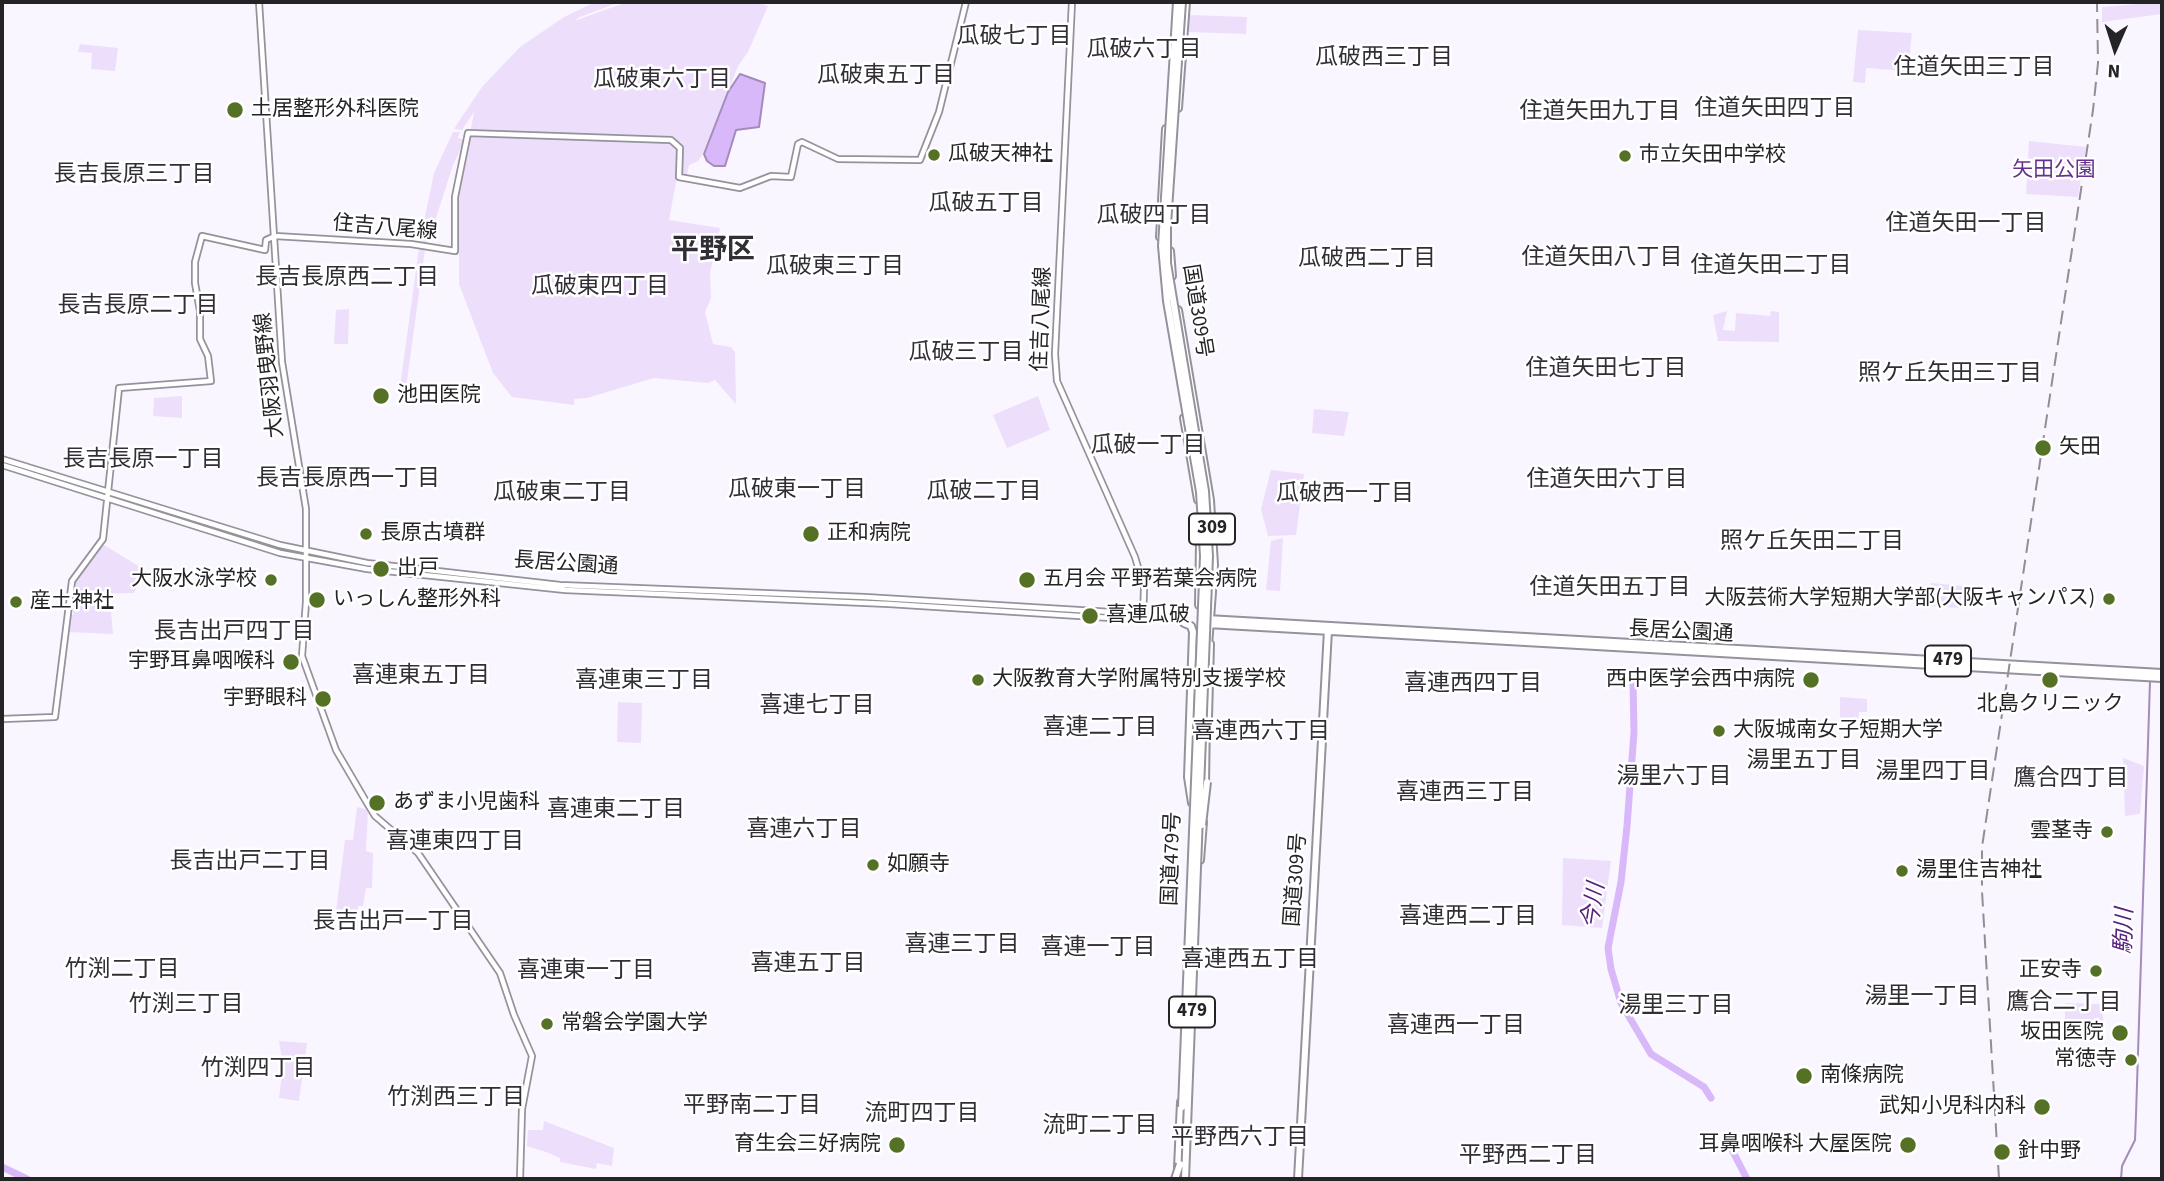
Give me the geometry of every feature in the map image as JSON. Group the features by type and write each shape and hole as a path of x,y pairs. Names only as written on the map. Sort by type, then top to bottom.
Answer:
{"highway":[{"name":"国道309号","path":"1180,2 1169,233 1170,262 1210,500 1214,565 1210,622"},
{"name":"国道309号","path":"1180,2 1165,139 1161,254 1198,503 1198,621"},
{"path":"1180,2 1162,246 1166,291 1200,492 1204,538 1180,1179"},
{"path":"1180,2 1167,246 1169,281 1207,516 1208,575 1198,844 1180,1179"},
{"name":"長居公園通","path":"1198,621 2162,675"},
{"name":"国道479号","path":"1180,1179 1198,621"},
{"name":"国道479号","path":"1181,1153 1206,781 1206,692 1210,622"},
{"name":"479","path":"1184,623 1191,626 1194,632 1188,777 1192,803"},
{"name":"国道309号","path":"1298,1179 1328,628"},
{"path":"1193,834 1190,783 1198,633"},
{"path":"1198,844 1207,782 1210,636"}],"main road":[{"name":"大阪羽曳野線","path":"258,2 282,362 305,497 306,556 302,656 337,750 375,816 418,853 500,972 514,1016 530,1048 532,1063 522,1109 520,1179"},
{"name":"住吉八尾線","path":"1072,2 1055,354 1057,381 1135,557 1144,588 1144,617"},
{"name":"住吉八尾線","path":"2,719 55,717 72,581 102,543 119,388 211,382 208,355 200,339 200,311 195,283 195,262 202,236 265,250 266,240 275,236 411,244 455,251 455,197 468,133 671,140 680,148 679,177 740,188 771,176 791,177 798,145 802,142 838,159 920,160 942,101 965,3"},
{"name":"長居公園通","path":"2,459 306,556 330,560 427,573 562,585 865,597 1144,617"},
{"name":"長居公園通","path":"2,465 106,493"}],"green space":[{"path":"620,2 574,21 627,2 756,2 768,6 748,52 738,66 704,152 698,161 689,165 687,175 677,177 669,220 720,228 710,273 711,298 705,312 713,344 731,347 735,352 736,404 715,380 708,383 654,378 587,398 574,399 574,405 512,397 493,373 459,284 459,194 474,112 462,130 454,129 482,87 520,47 564,17 593,3"},
{"path":"2162,2 2162,14 2102,22 2102,7"},
{"path":"1189,15 1247,17 1246,34 1188,32"},
{"path":"1858,30 1912,33 1908,71 1866,68 1865,83 1853,82"},
{"path":"80,44 118,48 115,71 91,69 92,53 78,52"},
{"path":"453,132 460,132 458,138 465,140 453,165 427,246 419,245 434,173"},
{"name":"矢田公園","path":"2029,141 2086,147 2078,197 2026,194"},
{"path":"419,248 425,249 406,388 400,387"},
{"path":"349,309 348,344 334,344 336,310"},
{"path":"1727,311 1723,330 1735,331 1736,313 1770,316 1771,311 1779,312 1779,342 1718,341 1713,315"},
{"path":"182,396 182,418 153,416 154,398"},
{"path":"1038,396 1050,430 1007,448 993,415"},
{"path":"1314,409 1349,412 1344,436 1312,433"},
{"path":"1271,470 1304,474 1296,535 1268,536 1261,509"},
{"path":"1283,538 1280,591 1266,590 1271,541"},
{"path":"104,545 145,570 134,593 75,594 72,592 76,578"},
{"path":"1931,583 1964,586 1959,608 1929,606"},
{"path":"73,598 110,598 113,634 67,632 69,615 73,615 74,605 70,604"},
{"path":"1840,697 1867,699 1867,712 1859,712 1858,720 1840,719"},
{"path":"618,702 642,703 641,743 617,742"},
{"path":"2123,758 2144,766 2140,814 2125,816"},
{"path":"357,807 368,810 366,851 373,853 372,888 366,888 363,906 358,906 357,920 335,919 345,840 353,840"},
{"path":"1563,858 1611,861 1602,928 1562,925"},
{"path":"2065,1003 2102,1004 2104,1027 2065,1027"},
{"path":"279,1041 307,1043 299,1101 279,1098 283,1065"},
{"path":"544,1121 614,1148 612,1166 597,1163 596,1169 560,1162 560,1158 527,1146 528,1130 543,1130"}],"shaded area":[{"path":"740,74 765,83 759,127 736,130 725,166 714,166 707,161 704,154 728,92"}],"waterway":[{"name":"今川","path":"1633,679 1634,732 1627,826 1621,882 1608,948 1611,969 1621,1003 1651,1054 1704,1087 1711,1098"},
{"name":"駒川","path":"2121,1179 2122,1166 2135,1140 2150,681"},
{"name":"今川","path":"1729,1144 1747,1179"},
{"path":"2,1167 27,1179"}],"railway":[{"path":"1999,1179 1982,891 1982,847 2093,110 2098,63 2097,2"}],"place":[{"name":"土居整形外科医院","path":"235,110"},
{"name":"瓜破天神社","path":"934,155"},
{"name":"市立矢田中学校","path":"1625,156"},
{"name":"池田医院","path":"381,396"},
{"name":"矢田","path":"2043,448"},
{"name":"長原古墳群","path":"366,534"},
{"name":"正和病院","path":"811,534"},
{"name":"出戸","path":"381,569"},
{"name":"大阪水泳学校","path":"271,580"},
{"name":"五月会 平野若葉会病院","path":"1027,580"},
{"name":"大阪芸術大学短期大学部(大阪キャンパス)","path":"2109,599"},
{"name":"いっしん整形外科","path":"317,600"},
{"name":"産土神社","path":"16,602"},
{"name":"喜連瓜破","path":"1090,616"},
{"name":"宇野耳鼻咽喉科","path":"291,662"},
{"name":"大阪教育大学附属特別支援学校","path":"978,680"},
{"name":"西中医学会西中病院","path":"1811,680"},
{"name":"北島クリニック","path":"2050,680"},
{"name":"宇野眼科","path":"323,699"},
{"name":"大阪城南女子短期大学","path":"1719,731"},
{"name":"あずま小児歯科","path":"377,803"},
{"name":"雲茎寺","path":"2107,832"},
{"name":"如願寺","path":"873,865"},
{"name":"湯里住吉神社","path":"1902,871"},
{"name":"正安寺","path":"2096,971"},
{"name":"常磐会学園大学","path":"547,1024"},
{"name":"坂田医院","path":"2120,1033"},
{"name":"常徳寺","path":"2131,1060"},
{"name":"南條病院","path":"1804,1076"},
{"name":"武知小児科内科","path":"2042,1107"},
{"name":"育生会三好病院","path":"897,1145"},
{"name":"耳鼻咽喉科 大屋医院","path":"1908,1145"},
{"name":"針中野","path":"2002,1152"}],"district":[{"name":"瓜破七丁目","path":"1014,38"},
{"name":"瓜破六丁目","path":"1144,51"},
{"name":"瓜破西三丁目","path":"1384,59"},
{"name":"住道矢田三丁目","path":"1974,69"},
{"name":"瓜破東五丁目","path":"886,77"},
{"name":"瓜破東六丁目","path":"662,81"},
{"name":"住道矢田四丁目","path":"1775,110"},
{"name":"住道矢田九丁目","path":"1600,113"},
{"name":"長吉長原三丁目","path":"134,176"},
{"name":"瓜破五丁目","path":"986,205"},
{"name":"瓜破四丁目","path":"1154,217"},
{"name":"住道矢田一丁目","path":"1966,225"},
{"name":"平野区","path":"713,252"},
{"name":"住道矢田八丁目","path":"1602,259"},
{"name":"瓜破西二丁目","path":"1367,260"},
{"name":"住道矢田二丁目","path":"1771,267"},
{"name":"瓜破東三丁目","path":"835,268"},
{"name":"長吉長原西二丁目","path":"347,279"},
{"name":"瓜破東四丁目","path":"600,288"},
{"name":"長吉長原二丁目","path":"138,307"},
{"name":"瓜破三丁目","path":"966,354"},
{"name":"住道矢田七丁目","path":"1606,370"},
{"name":"照ケ丘矢田三丁目","path":"1950,375"},
{"name":"瓜破一丁目","path":"1148,447"},
{"name":"長吉長原一丁目","path":"143,461"},
{"name":"長吉長原西一丁目","path":"348,480"},
{"name":"住道矢田六丁目","path":"1607,481"},
{"name":"瓜破東一丁目","path":"797,491"},
{"name":"瓜破二丁目","path":"984,493"},
{"name":"瓜破東二丁目","path":"562,494"},
{"name":"瓜破西一丁目","path":"1345,495"},
{"name":"照ケ丘矢田二丁目","path":"1812,543"},
{"name":"住道矢田五丁目","path":"1610,589"},
{"name":"長吉出戸四丁目","path":"234,633"},
{"name":"喜連東五丁目","path":"421,677"},
{"name":"喜連東三丁目","path":"644,682"},
{"name":"喜連西四丁目","path":"1473,685"},
{"name":"喜連七丁目","path":"817,707"},
{"name":"喜連二丁目","path":"1100,729"},
{"name":"喜連西六丁目","path":"1261,733"},
{"name":"湯里五丁目","path":"1804,762"},
{"name":"湯里四丁目","path":"1933,773"},
{"name":"湯里六丁目","path":"1674,778"},
{"name":"鷹合四丁目","path":"2071,780"},
{"name":"喜連西三丁目","path":"1465,794"},
{"name":"喜連東二丁目","path":"616,811"},
{"name":"喜連六丁目","path":"804,831"},
{"name":"喜連東四丁目","path":"455,843"},
{"name":"長吉出戸二丁目","path":"250,863"},
{"name":"喜連西二丁目","path":"1468,918"},
{"name":"長吉出戸一丁目","path":"393,923"},
{"name":"喜連三丁目","path":"962,946"},
{"name":"喜連一丁目","path":"1098,949"},
{"name":"喜連西五丁目","path":"1250,961"},
{"name":"喜連五丁目","path":"808,965"},
{"name":"竹渕二丁目","path":"122,971"},
{"name":"喜連東一丁目","path":"586,972"},
{"name":"湯里一丁目","path":"1922,998"},
{"name":"鷹合二丁目","path":"2064,1004"},
{"name":"竹渕三丁目","path":"186,1006"},
{"name":"湯里三丁目","path":"1676,1007"},
{"name":"喜連西一丁目","path":"1456,1027"},
{"name":"竹渕四丁目","path":"258,1070"},
{"name":"竹渕西三丁目","path":"456,1099"},
{"name":"平野南二丁目","path":"752,1107"},
{"name":"流町四丁目","path":"922,1115"},
{"name":"流町二丁目","path":"1100,1127"},
{"name":"平野西六丁目","path":"1240,1139"},
{"name":"平野西二丁目","path":"1528,1157"}]}
